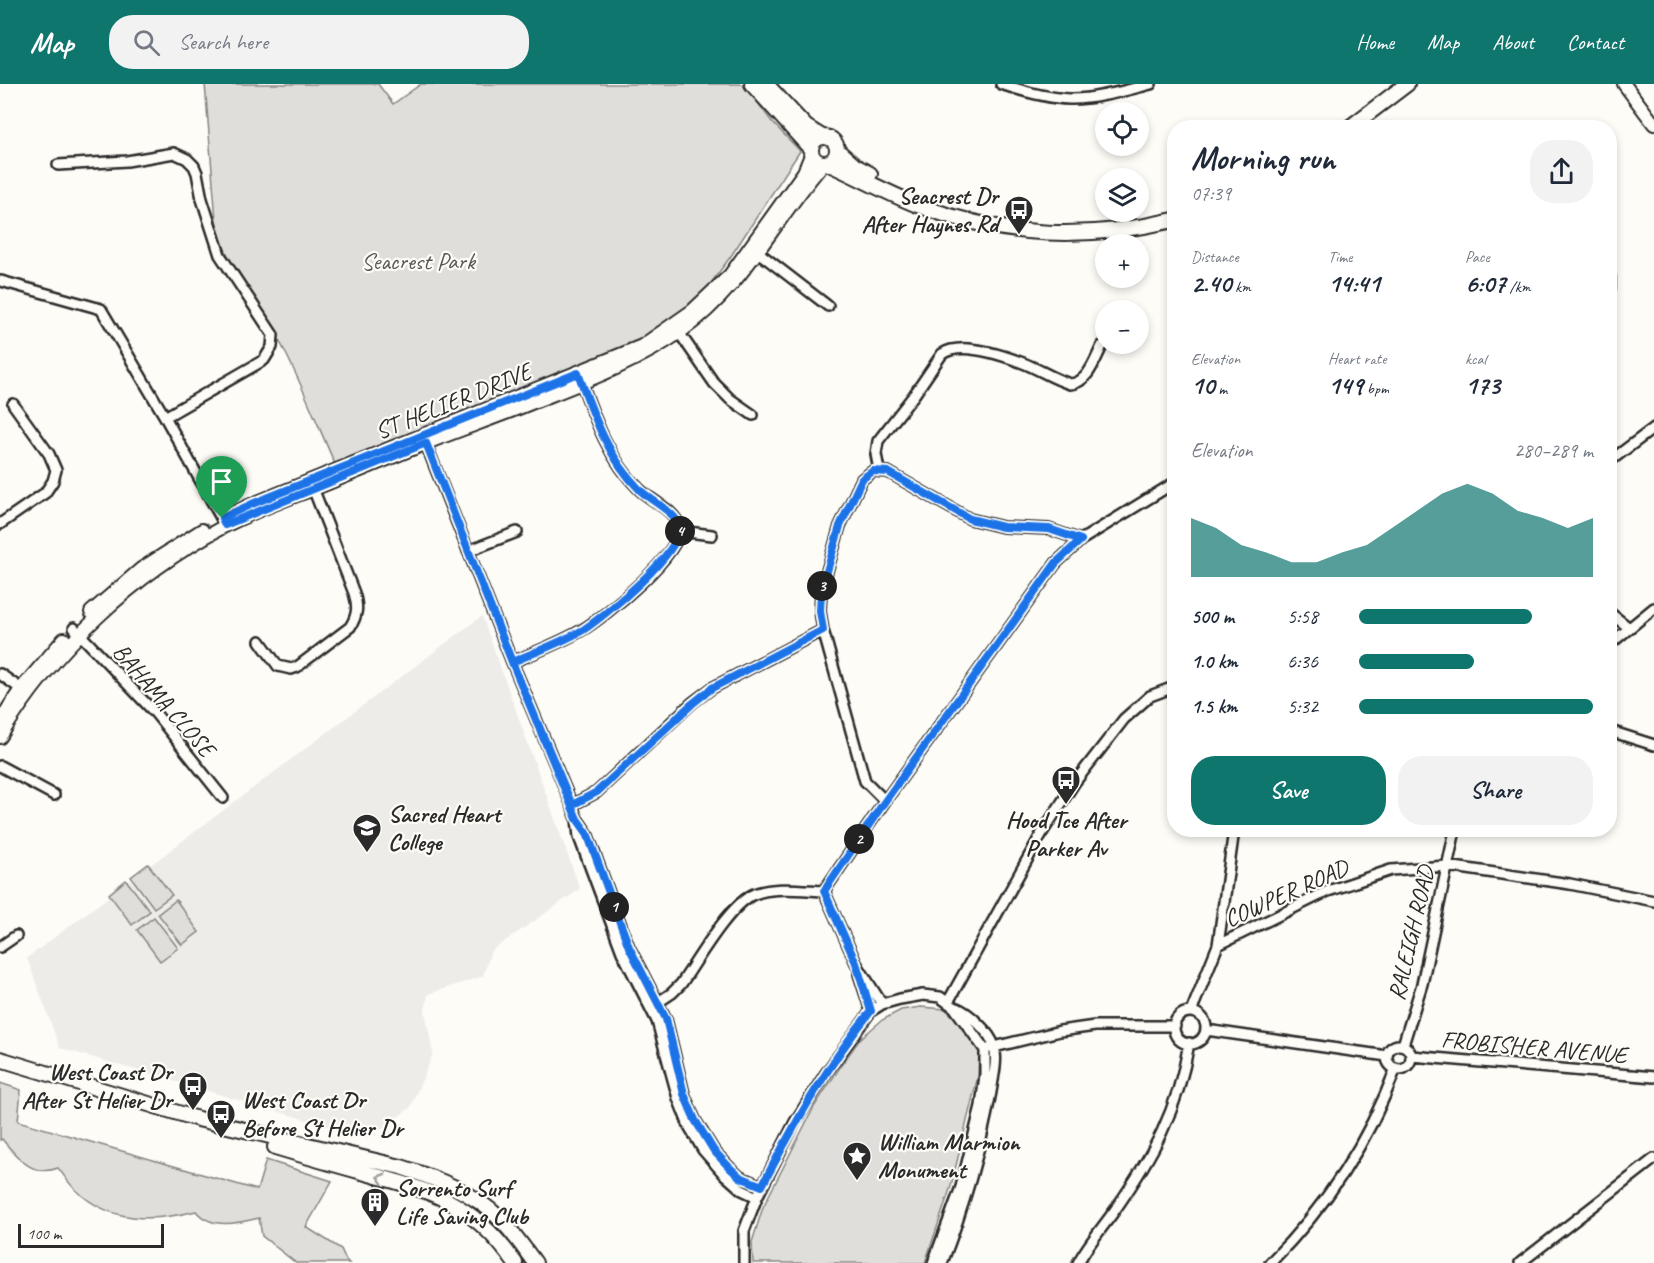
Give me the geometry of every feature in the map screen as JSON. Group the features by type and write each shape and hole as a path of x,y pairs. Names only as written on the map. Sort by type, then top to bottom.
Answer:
{"main road":[{"path":"752,84 811,152 816,161 922,207 995,228 1036,233 1105,233 1167,221"},
{"path":"766,84 806,127 822,137 831,139 838,151 855,166 903,190 947,207 1015,223 1053,226 1094,226 1167,213"},
{"path":"1346,120 1393,84"},
{"path":"1360,120 1407,84"},
{"path":"811,152 816,140 822,137"},
{"path":"825,164 834,159 838,151"},
{"path":"0,1059 198,1119 401,1167 428,1176 466,1194 492,1212 535,1263"},
{"path":"0,1066 431,1193 476,1219 501,1244 515,1263"}],"street":[{"path":"1001,84 1029,93 1070,99 1122,92 1151,84"},
{"path":"1624,84 1654,124"},
{"name":"ST HELIER DRIVE","path":"755,250 804,172 811,152"},
{"path":"58,165 127,161 174,153 187,159 194,166 199,180 202,199 219,255 273,335 272,347 264,360 165,417"},
{"name":"ST HELIER DRIVE","path":"0,721 102,601 141,569 186,539 224,522 252,504 312,485 579,378 677,329 755,250 812,177 825,164"},
{"path":"755,250 828,306"},
{"path":"1,281 101,309 224,522"},
{"path":"677,329 722,392 753,415"},
{"path":"879,470 876,454 878,441 942,354 949,350 970,349 1023,363 1070,384 1080,381 1086,375 1098,354"},
{"path":"512,662 566,639 585,628 652,572 668,555 680,531 679,524 670,512 642,492 621,468 603,437 579,378"},
{"path":"0,524 45,493 53,481 56,470 50,454 13,404"},
{"path":"1617,456 1654,428"},
{"path":"424,440 512,662 572,805 577,819 579,837 622,952 654,1005 666,1019 684,1094 704,1137 714,1151 740,1177 762,1186"},
{"path":"885,801 865,781 823,630 820,611 823,584 840,526 858,486 868,474 879,470 888,472 970,519 1003,527 1049,529 1081,540"},
{"path":"260,641 279,666 297,667 350,627 354,620 357,609 354,593 312,485"},
{"path":"824,891 885,801 1056,563 1081,540 1167,487"},
{"path":"680,531 712,535"},
{"path":"468,551 517,532"},
{"path":"1617,637 1654,608"},
{"path":"1617,618 1628,627"},
{"path":"572,805 597,792 712,688 823,630"},
{"name":"BAHAMA CLOSE","path":"77,631 156,714 223,798"},
{"path":"0,674 25,692"},
{"path":"951,1004 1042,833 1075,782 1124,719 1150,696 1167,690"},
{"name":"ST HELIER DRIVE","path":"0,737 25,692"},
{"path":"1617,733 1654,745"},
{"path":"0,765 54,795"},
{"path":"1191,1012 1218,945 1233,837"},
{"name":"RALEIGH ROAD","path":"1403,1045 1422,984 1453,837"},
{"name":"COWPER ROAD","path":"1218,945 1328,891 1391,870 1447,866 1570,884 1654,901"},
{"path":"654,1005 681,984 730,914 747,898 756,893 783,890 824,891"},
{"path":"824,891 856,963 871,1011"},
{"path":"0,947 16,936"},
{"path":"856,963 882,1004"},
{"path":"744,1263 744,1231 757,1197 795,1122 812,1094 871,1011 882,1004 923,995 940,997 951,1004 989,1048 994,1076 966,1197 942,1263"},
{"path":"654,1005 678,1098 693,1133 703,1150 724,1174 742,1190 757,1197"},
{"path":"1191,1012 1201,1016 1206,1030 1201,1039 1189,1043 1179,1039 1175,1026 1180,1016 1191,1012"},
{"path":"989,1048 1060,1031 1095,1026 1175,1026"},
{"path":"1206,1030 1387,1056"},
{"path":"1078,1263 1132,1185 1160,1137 1173,1109 1184,1076 1189,1043"},
{"path":"1403,1045 1409,1049 1411,1056 1407,1066 1396,1068 1389,1063 1387,1056 1393,1047 1403,1045"},
{"path":"933,1263 958,1196 970,1151 981,1106 989,1048"},
{"name":"FROBISHER AVENUE","path":"1411,1056 1654,1077"},
{"path":"1270,1263 1305,1227 1338,1183 1368,1132 1396,1068"},
{"path":"1524,1262 1654,1159"}],"shaded area":[{"name":"Sacred Heart College","path":"482,616 580,889 491,951 483,976 428,994 425,1011 433,1054 410,1108 369,1138 60,1048 27,958"}],"green space":[{"name":"Seacrest Park","path":"205,84 378,84 393,104 421,84 744,84 772,122 800,151 731,256 702,295 663,329 601,360 335,464 288,357 272,327 234,268 220,237 216,220"},
{"path":"148,864 172,895 154,908 131,877"},
{"path":"126,880 150,911 132,925 109,894"},
{"path":"176,900 199,932 182,945 158,914"},
{"path":"154,917 178,948 160,961 137,930"},
{"path":"921,1007 945,1009 961,1024 979,1050 978,1076 951,1186 925,1263 753,1263 752,1242 763,1207 814,1107 842,1064 860,1039 882,1020 901,1010"},
{"path":"0,1083 21,1090 18,1121 257,1190 266,1160 332,1181 306,1227 341,1249 349,1263 296,1263 262,1236 259,1218 226,1224 209,1221 196,1211 148,1218 118,1214 103,1209 76,1190 58,1168 40,1170 33,1168 19,1159 2,1139 0,1140"}],"place":[{"name":"Seacrest Dr After Haynes Rd","path":"1019,236"},
{"name":"Hood Tce After Parker Av","path":"1066,806"},
{"name":"Sacred Heart College","path":"367,854"},
{"name":"West Coast Dr After St Helier Dr","path":"193,1112"},
{"name":"West Coast Dr Before St Helier Dr","path":"221,1140"},
{"name":"William Marmion Monument","path":"857,1182"},
{"name":"Sorrento Surf Life Saving Club","path":"375,1228"}],"route":[{"path":"222,518 225,525 426,443 512,662 577,819 587,833 636,964 666,1019 684,1094 695,1120 714,1151 730,1168 740,1177 762,1186 795,1122 825,1073 871,1011 856,963 824,891 885,801 1056,563 1081,540 1049,529 1003,527 970,519 888,472 873,471 862,479 840,526 821,592 820,611 823,630 712,688 597,792 572,805 512,662 566,639 610,609 668,555 680,531 679,524 670,512 642,492 621,468 603,437 578,373 222,518"}]}
